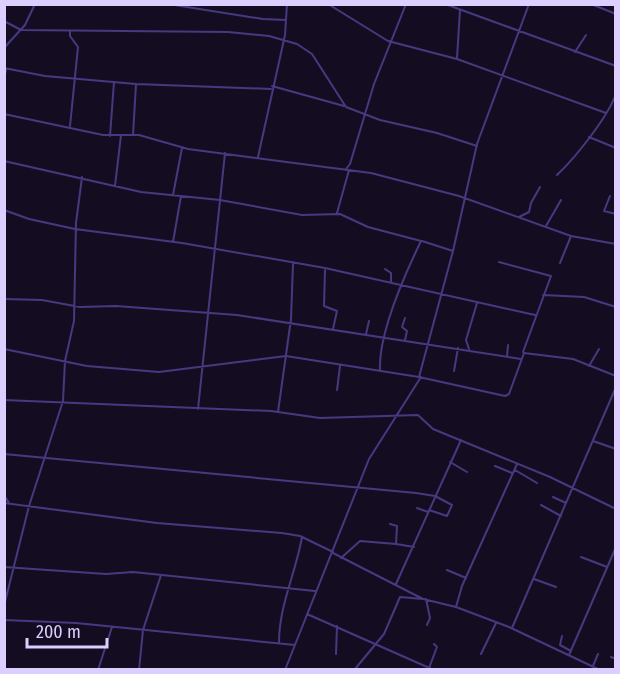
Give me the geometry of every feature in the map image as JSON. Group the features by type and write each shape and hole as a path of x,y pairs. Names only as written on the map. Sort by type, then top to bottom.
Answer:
{"street":[{"path":"4,48 21,30 34,4"},
{"path":"168,4 286,20"},
{"path":"258,157 284,40 286,4"},
{"path":"328,4 357,24 392,42 457,59 606,113"},
{"path":"337,213 338,202 350,169 374,84 406,4"},
{"path":"445,4 615,66"},
{"path":"285,669 369,459 420,377 453,251 477,146 529,4"},
{"path":"591,4 615,14"},
{"path":"457,59 460,10"},
{"path":"4,21 21,30 228,32 269,36 297,44 313,54 346,107"},
{"path":"69,126 78,47 70,36 70,31"},
{"path":"575,52 586,35"},
{"path":"4,80 5,69 75,79 136,84 272,88 346,107 477,146"},
{"path":"110,136 114,82"},
{"path":"133,135 136,84"},
{"path":"557,175 577,155 611,106 615,94"},
{"path":"611,106 615,108"},
{"path":"4,114 110,136 133,135 182,148 350,169 465,198 571,236 615,244"},
{"path":"115,186 120,135"},
{"path":"589,137 615,148"},
{"path":"173,195 182,148"},
{"path":"198,409 225,153"},
{"path":"4,161 115,186 302,214 337,213 368,227 453,251"},
{"path":"350,164 350,169"},
{"path":"4,606 29,506 63,401 65,361 75,306 75,229 82,177"},
{"path":"519,217 529,212 531,202 540,187"},
{"path":"173,242 181,196"},
{"path":"610,196 604,211 615,214"},
{"path":"546,226 561,200"},
{"path":"4,210 28,219 75,229 173,242 325,268 535,315"},
{"path":"560,263 571,236"},
{"path":"380,371 386,337 401,285 421,241"},
{"path":"4,349 65,361 159,372 286,356 420,377 505,396 512,387 550,275 499,262"},
{"path":"279,412 290,325 293,264"},
{"path":"325,268 322,286 324,306 337,310 333,329"},
{"path":"385,269 391,273 391,282"},
{"path":"543,295 584,297 615,307"},
{"path":"4,299 75,306 116,306 207,312 520,358"},
{"path":"469,349 466,340 477,303"},
{"path":"405,318 402,327 407,331 405,340"},
{"path":"366,334 369,321"},
{"path":"507,356 508,345"},
{"path":"454,371 458,348"},
{"path":"589,366 599,350"},
{"path":"523,354 569,358 615,376"},
{"path":"337,390 340,365"},
{"path":"512,628 615,387"},
{"path":"4,400 279,412 320,418 420,416 433,429 571,487 615,509"},
{"path":"396,584 462,440"},
{"path":"592,441 615,449"},
{"path":"4,454 121,463 237,477 359,486 435,496 451,504 446,516 417,508"},
{"path":"450,462 467,472"},
{"path":"456,607 466,578 517,464"},
{"path":"495,466 514,471 537,483"},
{"path":"4,495 9,504"},
{"path":"553,497 566,503"},
{"path":"4,504 157,523 302,537 425,599 430,618 427,626"},
{"path":"541,505 561,516"},
{"path":"390,524 397,526 396,544"},
{"path":"279,642 288,588 299,559 302,537"},
{"path":"341,558 360,541 414,547"},
{"path":"570,653 615,547"},
{"path":"581,557 607,567"},
{"path":"4,567 161,575 317,591"},
{"path":"447,570 466,578"},
{"path":"139,669 143,630 161,575"},
{"path":"534,579 556,587"},
{"path":"355,669 384,634 400,597 425,599 456,607 512,628 570,653 600,669"},
{"path":"306,613 434,669"},
{"path":"4,620 112,627 295,645"},
{"path":"481,654 496,623"},
{"path":"336,654 337,626"},
{"path":"98,669 112,627"},
{"path":"562,636 560,645 570,653"},
{"path":"429,668 437,647 434,644"},
{"path":"593,666 598,654"},
{"path":"611,657 615,659"}]}
